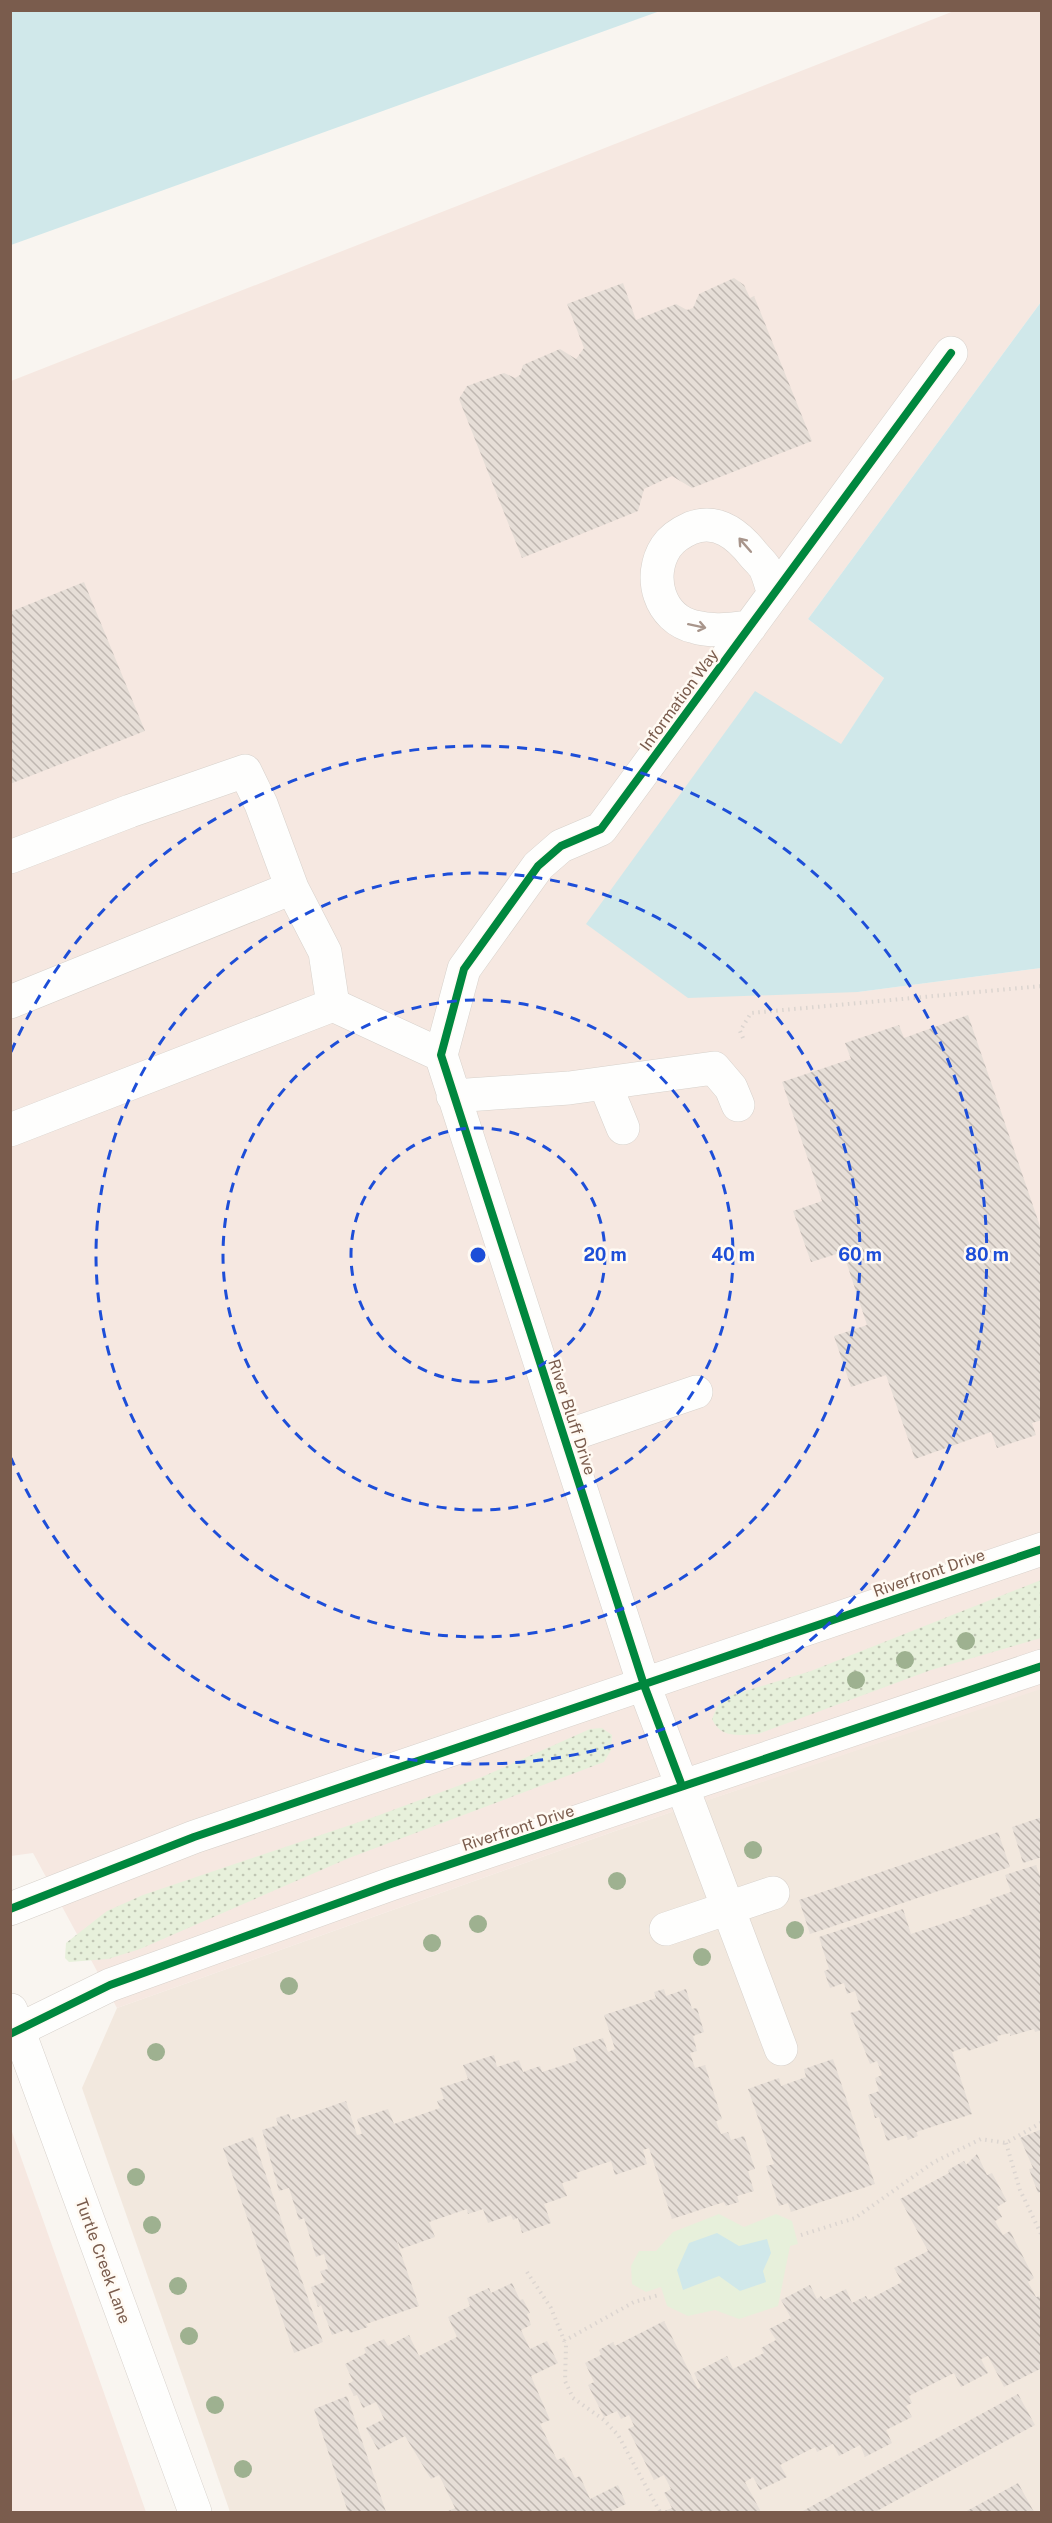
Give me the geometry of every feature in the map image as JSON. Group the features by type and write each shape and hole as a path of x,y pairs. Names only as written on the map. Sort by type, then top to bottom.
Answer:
{"street":[{"name":"Information Way","path":"441,1055 464,969 492,929 538,866 561,846 601,829 951,353"},
{"path":"750,627 727,630 694,627 680,621 667,609 658,593 656,576 659,560 667,544 680,533 696,526 713,526 729,531 743,541 764,567 774,594"},
{"path":"10,857 130,811 245,771 261,804 292,888 325,952 333,1005"},
{"path":"10,1002 292,888"},
{"path":"10,1130 333,1005 441,1055"},
{"name":"River Bluff Drive","path":"441,1055 644,1685 781,2049"},
{"path":"453,1096 605,1084 714,1068 731,1088 738,1105"},
{"path":"605,1084 623,1128"},
{"path":"564,1437 696,1392"},
{"name":"Riverfront Drive","path":"10,1910 194,1837 1041,1549"},
{"name":"Riverfront Drive","path":"13,2024 110,1985 391,1884 1041,1666"},
{"path":"666,1929 773,1893"},
{"name":"Turtle Creek Lane","path":"13,2024 195,2512"}],"path":[{"path":"743,1038 740,1031 751,1013 1041,986"},
{"path":"801,2235 855,2218 934,2162 981,2139 1006,2143 1041,2122"},
{"path":"1006,2143 1020,2190 1041,2236"},
{"path":"527,2272 552,2308 564,2341 565,2381 573,2398 604,2420 618,2436 660,2512"},
{"path":"564,2341 634,2302 659,2295"}],"shaded area":[{"path":"954,11 1041,11 1041,302 808,619 884,678 841,745 858,992 1041,968 1041,1689 615,1831 117,2008 33,1853 11,1856 11,381"},
{"path":"1041,1688 1041,2512 230,2512 82,2088 117,2008 615,1831"},
{"path":"11,2129 146,2512 11,2512"}],"green space":[{"path":"1041,1580 1041,1638 931,1670 758,1734 726,1733 720,1730 712,1719 718,1705 729,1696 811,1671"},
{"path":"602,1728 612,1735 611,1750 604,1762 349,1858 140,1949 108,1959 69,1962 65,1958 66,1943 107,1911 143,1895 374,1817 482,1777 590,1729"},
{"path":"719,2214 744,2227 776,2214 792,2221 798,2244 790,2246 778,2306 739,2319 715,2310 688,2316 667,2306 661,2287 646,2292 632,2284 631,2266 639,2251 656,2251 673,2232"}],"water":[{"path":"11,10 660,10 660,11 11,245"},
{"path":"1041,302 1041,968 858,992 688,998 586,924 755,691 841,744 884,678 808,619"},
{"path":"717,2233 739,2246 767,2239 771,2253 763,2271 766,2282 740,2291 719,2276 683,2290 677,2270 689,2243"}],"building":[{"path":"734,278 744,285 750,298 754,296 812,441 692,488 672,476 644,489 638,511 522,558 459,399 467,386 504,373 515,378 520,375 523,365 560,349 576,359 584,348 567,304 623,283 636,320 676,304 687,310 693,308 699,294"},
{"path":"84,582 145,731 10,784 10,612"},
{"path":"968,1015 1042,1232 1042,1420 1032,1423 1036,1435 997,1448 991,1432 915,1459 886,1375 851,1387 834,1336 867,1325 843,1252 811,1262 793,1211 822,1201 782,1082 851,1059 845,1043 899,1025 904,1038"},
{"path":"1042,1817 1042,1857 1023,1863 1012,1827"},
{"path":"998,1832 1010,1867 810,1934 799,1900"},
{"path":"1036,1865 1042,1882 1042,2030 1035,2032 1034,2029 1010,2036 1010,2033 997,2036 998,2041 968,2051 966,2047 952,2052 972,2114 916,2132 918,2136 908,2140 906,2135 887,2141 879,2117 875,2118 868,2095 879,2091 875,2078 882,2075 877,2061 870,2064 850,2013 861,2010 855,1991 847,1994 844,1983 830,1988 824,1971 829,1969 819,1937 903,1909 911,1934 972,1914 970,1910 992,1903 990,1899 1011,1892 1005,1875"},
{"path":"664,1989 666,1996 686,1989 692,2009 697,2008 704,2032 693,2036 697,2051 690,2053 695,2068 705,2065 722,2119 716,2121 721,2134 728,2132 731,2140 744,2136 755,2169 748,2171 754,2191 737,2196 739,2202 726,2206 724,2202 672,2219 649,2148 643,2150 647,2164 615,2175 611,2161 576,2173 578,2178 562,2183 567,2196 544,2204 551,2223 522,2233 518,2218 513,2220 511,2215 488,2223 483,2209 468,2214 467,2209 429,2222 435,2237 401,2249 395,2236 419,2306 366,2324 368,2327 350,2333 348,2329 332,2335 321,2305 318,2307 311,2287 325,2282 320,2271 328,2269 324,2254 316,2257 304,2218 299,2220 289,2188 279,2191 262,2130 278,2125 276,2118 289,2114 291,2120 346,2101 357,2135 362,2134 357,2119 388,2109 394,2124 440,2108 437,2101 444,2099 440,2088 468,2079 463,2065 494,2055 497,2067 519,2060 523,2072 540,2066 542,2072 577,2061 573,2048 603,2038 608,2052 615,2049 604,2015 656,1998 654,1992"},
{"path":"833,2059 875,2184 791,2212 788,2203 779,2206 766,2166 774,2164 748,2089 779,2078 781,2086 806,2077 804,2069"},
{"path":"1042,2129 1042,2191 1038,2193 1029,2169 1033,2168 1020,2138"},
{"path":"253,2137 323,2342 294,2353 223,2148"},
{"path":"977,2154 987,2175 992,2173 1007,2201 997,2207 1002,2217 995,2221 1003,2235 1010,2231 1034,2278 1028,2282 1036,2297 1042,2296 1042,2368 1004,2387 988,2356 981,2359 988,2373 961,2387 954,2373 909,2396 912,2403 906,2406 912,2417 886,2430 892,2443 865,2457 860,2445 839,2456 833,2444 817,2452 815,2447 780,2465 787,2477 760,2490 753,2477 745,2482 761,2512 662,2512 672,2508 664,2493 671,2489 664,2475 654,2480 628,2429 634,2426 629,2415 621,2419 617,2411 604,2417 588,2385 594,2382 585,2363 601,2355 599,2350 613,2342 615,2346 664,2321 698,2389 701,2387 694,2373 727,2356 733,2369 764,2353 761,2348 776,2340 769,2329 791,2318 781,2300 810,2285 817,2299 821,2296 824,2300 846,2289 852,2303 866,2296 868,2300 902,2282 894,2268 928,2251 900,2199 949,2173 948,2170 964,2161 966,2165"},
{"path":"512,2283 520,2300 523,2299 530,2313 527,2314 531,2325 521,2330 530,2349 547,2341 558,2363 531,2376 550,2420 540,2424 557,2460 564,2457 575,2478 580,2476 590,2499 618,2485 626,2504 609,2512 446,2512 455,2508 439,2475 431,2479 405,2436 378,2450 366,2428 384,2419 376,2402 363,2408 357,2395 354,2396 348,2384 353,2381 345,2364 366,2353 364,2348 384,2339 388,2346 409,2335 419,2356 457,2337 448,2317 470,2306 467,2298 489,2288 491,2293"},
{"path":"1018,2394 1035,2425 875,2512 801,2512"},
{"path":"347,2396 386,2512 348,2512 314,2409"},
{"path":"1018,2483 1034,2512 965,2512"}],"cycle path":[{"path":"682,1786 644,1685 441,1055 464,969 538,866 561,846 601,829 951,353"},
{"path":"10,1909 194,1837 1042,1549"},
{"path":"10,2034 110,1985 391,1884 1042,1666"}]}
